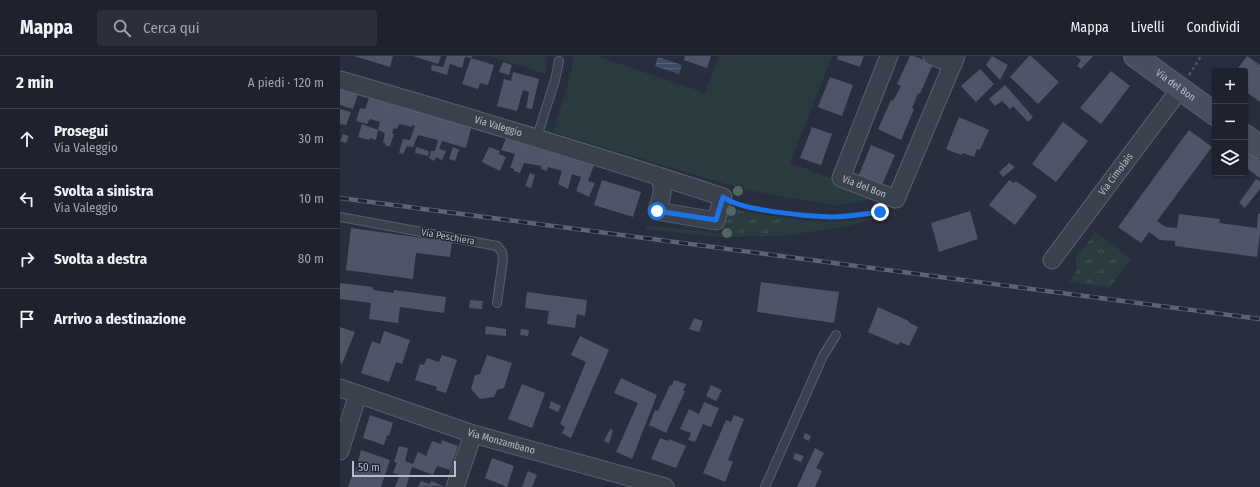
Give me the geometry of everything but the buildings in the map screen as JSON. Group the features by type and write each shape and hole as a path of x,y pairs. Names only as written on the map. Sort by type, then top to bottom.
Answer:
{"street":[{"name":"Via del Bon","path":"889,56 841,178 896,198 955,60 932,56"},
{"name":"Via del Bon","path":"1135,56 1212,112"},
{"name":"Via Valeggio","path":"340,80 537,137 723,197"},
{"name":"Via Cimolais","path":"1052,260 1180,89"},
{"path":"1248,138 1260,147"},
{"path":"656,175 663,185 657,211 716,220 723,197"},
{"name":"Via Monzambano","path":"340,388 473,434 665,487"},
{"path":"340,451 358,394"},
{"path":"455,487 473,434"}],"lane":[{"path":"537,137 555,80 559,61"},
{"name":"Via Peschiera","path":"340,217 496,246 502,252 503,259 498,303"},
{"path":"765,487 823,356 836,335"}],"path":[{"path":"1180,89 1202,56"},
{"path":"723,197 731,203 756,209 831,217 880,212 893,205 896,198"}],"green space":[{"path":"489,56 546,56 546,74"},
{"path":"573,56 596,56 705,93 719,56 832,56 790,163 880,196 856,203 833,205 778,196 736,187 553,132 571,74"},
{"path":"729,209 786,218 783,236 720,237"},
{"path":"902,212 848,226 783,236 786,218 830,222 858,220"},
{"path":"647,225 721,234 720,237 645,229"},
{"path":"1096,232 1131,259 1110,287 1069,282 1077,270 1076,257"}],"water":[{"path":"658,57 682,65 679,74 655,66"}],"railway":[{"path":"340,198 1260,319"}],"route":[{"path":"657,211 716,220 723,197 731,203 756,209 831,217 854,216 880,212"}]}
